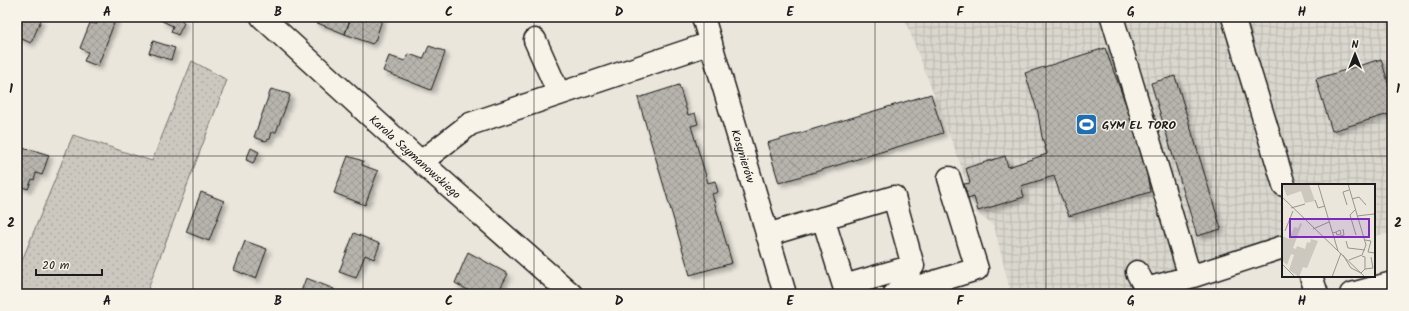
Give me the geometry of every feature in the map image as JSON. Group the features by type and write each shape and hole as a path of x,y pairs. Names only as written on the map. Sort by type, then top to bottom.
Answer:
{"street":[{"name":"Karola Szymanowskiego","path":"262,17 421,162 571,294"},
{"name":"Kosynierów","path":"703,17 785,294"},
{"path":"1112,17 1190,277"},
{"path":"1233,17 1284,184"},
{"path":"535,40 559,94"},
{"path":"421,162 470,124 711,43"},
{"path":"895,294 933,288 977,269 949,178"},
{"path":"767,235 823,218 894,197 913,266 844,286 823,218"},
{"path":"1137,272 1146,288 1190,277 1282,247"},
{"path":"1311,277 1317,294"},
{"path":"1351,294 1392,283"}],"shaded area":[{"path":"904,17 1392,17 1392,233 1375,236 1375,184 1282,184 1282,250 1152,294 1011,294 994,226 976,212 972,200 968,201 962,184 966,182"},
{"path":"192,61 227,80 146,294 17,294 17,273 73,135 152,161"}],"building":[{"path":"23,17 35,17 41,20 31,43 17,37 17,32"},
{"path":"99,17 116,18 98,66 84,61 88,52 80,48 90,23 97,24"},
{"path":"163,17 181,17 184,23 178,35 171,32 173,26 162,21"},
{"path":"317,17 351,17 345,34 315,22"},
{"path":"351,17 383,17 375,41 372,44 345,34"},
{"path":"153,41 175,48 171,60 149,53"},
{"path":"429,46 444,51 445,53 431,90 383,71 389,56 405,61 409,54 423,59"},
{"name":"GYM EL TORO","path":"1105,48 1128,110 1146,168 1150,192 1069,216 1054,176 1021,186 1024,197 978,211 974,197 968,199 964,184 970,183 966,168 1005,156 1008,167 1047,154 1042,137 1038,113 1025,73"},
{"path":"1381,59 1392,96 1392,113 1332,131 1316,79"},
{"path":"1175,76 1221,229 1197,236 1151,83"},
{"path":"679,85 688,115 695,113 698,124 691,126 708,183 715,181 718,192 712,194 732,263 690,275 638,98"},
{"path":"271,89 289,94 290,96 276,132 272,132 270,139 265,141 254,137"},
{"path":"931,94 943,133 779,183 767,143"},
{"path":"17,146 49,155 42,175 36,173 34,180 32,179 28,189 17,185"},
{"path":"251,148 259,152 253,163 246,160"},
{"path":"348,156 363,161 362,165 378,171 365,205 334,193"},
{"path":"201,192 224,201 209,241 186,232"},
{"path":"354,233 380,244 374,259 365,255 356,278 339,272"},
{"path":"245,241 267,249 256,279 234,270"},
{"path":"468,252 508,274 497,294 475,294 455,283"},
{"path":"306,278 334,289 333,294 300,294"}],"place":[{"name":"GYM EL TORO","path":"1086,125"}]}
